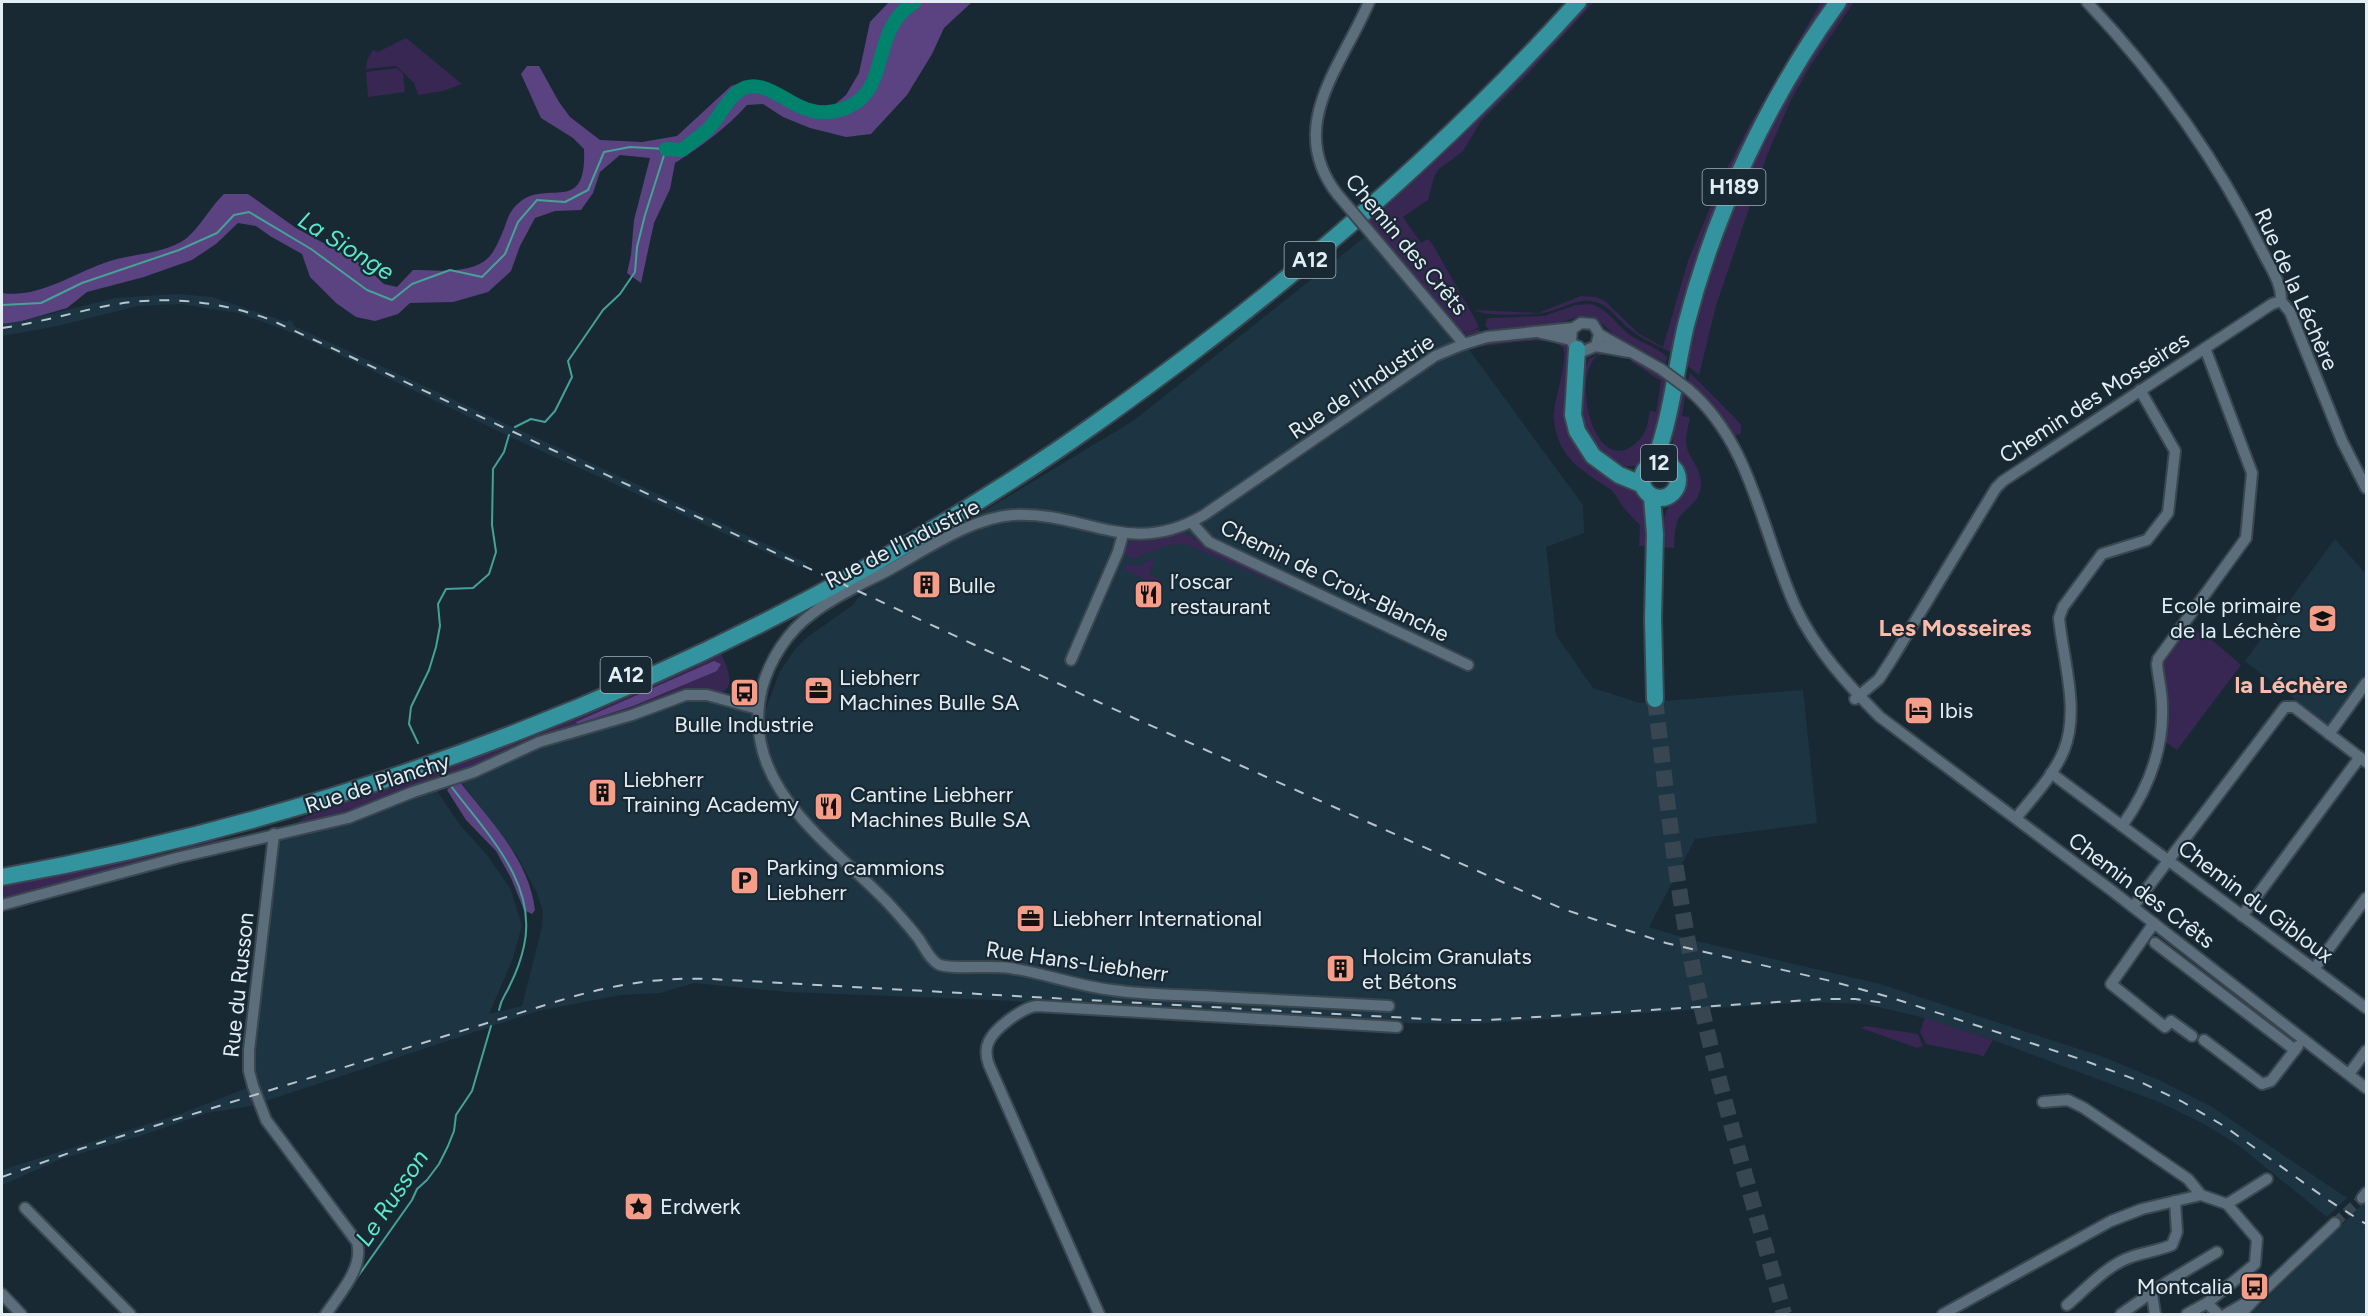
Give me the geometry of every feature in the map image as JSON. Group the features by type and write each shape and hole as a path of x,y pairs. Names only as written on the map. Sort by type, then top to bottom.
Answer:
{"highway":[{"name":"A12","path":"2,866 136,838 243,811 360,776 445,747 557,704 650,664 750,617 856,561 961,500 1055,440 1157,368 1234,309 1342,219 1409,158 1489,81 1564,2"},
{"name":"A12","path":"2,877 139,848 256,818 372,783 524,729 654,674 781,613 897,550 1011,481 1120,406 1244,313 1336,238 1462,122 1578,2"},
{"path":"1011,481 1034,470 1116,417 1248,320 1353,233 1468,127 1587,2"},
{"name":"H189","path":"1666,426 1686,324 1728,200 1786,85 1838,2"},
{"path":"1583,347 1576,380 1573,415 1578,432 1593,456 1611,468 1654,480"},
{"name":"12","path":"1655,699 1654,480 1666,426"}],"street":[{"name":"Chemin des Crêts","path":"1369,2 1322,99 1315,124 1315,140 1320,164 1338,195 1464,344 1503,334 1573,328 1579,323 1588,322 1595,326 1599,334 1661,369 1688,389 1713,417 1740,459 1757,498 1785,583 1797,610 1857,698 2367,1088"},
{"name":"Rue de la Léchère","path":"2087,2 2172,105 2223,180 2278,283 2281,301 2290,312 2342,441 2367,488"},
{"name":"Chemin des Mosseires","path":"1857,698 1879,679 1999,485 2272,303 2281,301"},
{"path":"1573,328 1583,347 1599,334"},
{"name":"Chemin des Crêts","path":"1534,332 1583,347 1635,353"},
{"name":"Rue de l'Industrie","path":"759,709 764,681 773,659 787,638 803,621 832,600 966,529 998,517 1025,515 1052,518 1123,534 1157,534 1192,523 1422,364 1464,344"},
{"path":"2122,826 2145,790 2160,740 2162,704 2158,659 2246,538 2252,473 2205,348"},
{"path":"2016,818 2051,772 2063,752 2071,717 2058,618 2060,612 2102,554 2147,540 2168,513 2175,450 2140,390"},
{"name":"Chemin de Croix-Blanche","path":"1192,523 1209,542 1468,665"},
{"path":"1071,660 1118,552 1123,534"},
{"path":"2329,734 2367,683"},
{"name":"Rue de Planchy","path":"2,905 129,870 348,818 413,792 474,772 539,742 632,715 686,695 707,695 759,709"},
{"path":"2133,907 2285,707 2294,707 2363,760 2242,916"},
{"name":"Rue Hans-Liebherr","path":"759,709 763,754 782,795 795,812 888,904 938,964 952,967 1011,968 1081,985 1127,992 1389,1006"},
{"name":"Chemin du Gibloux","path":"2051,772 2367,1008"},
{"name":"Rue du Russon","path":"274,834 252,1014 249,1071 266,1120 357,1242 359,1259 327,1314"},
{"path":"2314,969 2367,898"},
{"path":"2154,923 2111,984 2165,1027 2171,1020 2192,1036"},
{"path":"2155,943 2295,1050"},
{"name":"Rue Hans-Liebherr","path":"1098,1314 989,1065 986,1050 994,1034 1023,1010 1037,1006 1397,1027"},
{"path":"2204,1040 2262,1084 2271,1081 2304,1039"},
{"path":"2349,1074 2367,1051"},
{"path":"2043,1102 2068,1100 2084,1108 2188,1179 2201,1195 2227,1204 2257,1239 2255,1264 2202,1309 2187,1314"},
{"path":"2227,1204 2267,1179"},
{"path":"1943,1314 2111,1221 2142,1209 2201,1195"},
{"path":"2067,1305 2109,1270 2130,1257 2154,1253 2172,1245 2177,1232 2175,1201"},
{"path":"25,1208 130,1314"},
{"path":"2241,1314 2335,1223"},
{"path":"2121,1314 2167,1282 2217,1252"},
{"path":"2,1294 21,1314"},
{"path":"2152,1294 2155,1314"},
{"path":"2226,1314 2258,1296"},
{"path":"2202,1309 2218,1314"}],"shaded area":[{"path":"889,2 972,2 944,28 932,54 907,95 871,134 846,137 810,128 783,117 763,104 747,105 713,136 675,163 670,189 654,223 641,283 627,273 634,220 650,158 620,155 600,172 593,193 581,210 555,211 535,218 520,246 511,271 488,292 453,302 410,303 398,314 375,321 356,317 336,303 310,277 302,254 256,226 238,223 216,244 192,260 144,277 87,292 67,308 22,321 2,324 2,293 30,292 110,261 173,246 193,232 224,194 248,194 296,228 362,264 384,284 397,287 413,270 453,270 473,267 482,263 493,252 510,213 516,205 532,195 573,189 579,182 583,169 584,149 573,138 541,118 521,74 527,66 539,66 570,117 600,140 642,142 677,136 731,86 749,80 784,94 814,111 833,106 846,95 859,73 870,22"},
{"path":"1589,2 1594,2 1481,121 1463,151 1438,170 1428,200 1403,217 1421,243 1428,239 1433,245 1479,327 1470,332 1479,329 1480,332 1462,334 1467,332 1459,331 1367,222 1503,93"},
{"path":"1821,2 1828,2 1777,89 1675,355 1636,334 1608,308 1597,302 1580,301 1553,311 1532,314 1488,314 1475,310 1538,313 1581,296 1596,297 1606,302 1638,333 1663,347 1688,261 1723,176 1750,124"},
{"path":"1846,2 1854,2 1811,65 1791,100 1767,155 1716,306 1699,375 1683,362 1713,258 1730,211 1743,179 1774,119"},
{"path":"406,38 462,84 443,91 418,95 414,83 396,66 366,69 367,60 373,50 378,52"},
{"path":"397,68 403,74 405,92 368,97 366,72"},
{"path":"1366,236 1409,281 1454,337 1452,342 1467,347 1583,505 1584,533 1546,547 1556,635 1593,688 1640,703 1803,690 1817,823 1695,839 1649,927 1692,940 1880,984 2106,1058 2161,1081 2212,1107 2347,1198 2327,1217 2238,1145 2204,1124 2159,1102 1993,1040 1917,1016 1865,1004 1811,1002 1473,1024 1395,1023 993,1000 788,992 694,983 660,993 620,995 538,1011 251,1106 207,1113 140,1136 61,1159 2,1185 2,1170 183,1113 252,1086 249,1071 274,834 433,785 460,825 487,855 510,888 522,925 512,961 489,1014 522,1006 542,927 543,911 536,891 516,854 457,777 525,748 686,695 765,711 780,671 796,648 853,605 867,590 963,535 961,525 1133,421"},
{"path":"177,294 212,297 287,322 289,320 294,326 807,563 799,567 792,564 515,439 298,335 239,313 180,304 138,306 58,326 2,336 2,324 115,298"},
{"path":"1591,304 1603,310 1633,337 1667,357 1666,363 1615,336 1597,319 1589,316 1581,316 1553,325 1490,330 1485,326 1487,319 1490,318 1544,316 1576,305"},
{"path":"1541,336 1562,342 1570,351 1567,422 1643,498 1647,507 1649,546 1639,546 1640,525 1613,492 1574,463 1567,455 1557,435 1554,414 1563,370 1562,347 1555,343 1533,341 1472,347 1493,341"},
{"path":"1603,352 1609,353 1597,356 1589,367 1586,383 1591,419 1597,435 1607,446 1619,451 1632,446 1645,431 1650,411 1656,412 1661,381 1630,359 1652,370 1669,383 1662,422 1653,450 1647,460 1637,465 1625,466 1610,461 1598,450 1584,430 1580,415 1580,398 1586,366 1589,359"},
{"path":"1690,373 1736,419 1741,425 1741,433 1735,436 1732,433 1706,398 1688,381"},
{"path":"1678,390 1685,396 1682,416 1690,417 1686,438 1687,447 1699,473 1701,485 1696,499 1678,519 1674,548 1660,547 1665,514 1682,490 1684,482 1673,443 1673,421"},
{"path":"1182,533 1289,583 1289,589 1186,544 1169,545 1133,559 1124,551 1125,545 1130,541 1161,539"},
{"name":"Ecole primaire de la Léchère","path":"2335,539 2366,574 2366,679 2331,727 2245,661"},
{"path":"1156,557 1149,573 1161,580 1159,585 1124,570 1127,564 1139,566"},
{"path":"2188,626 2213,641 2241,665 2177,750 2164,741 2162,663"},
{"path":"720,652 729,676 728,687 724,691 715,693 697,690 468,769 352,813 291,827 319,811 484,753 493,753 496,748 581,715"},
{"path":"714,661 721,664 717,671 633,706 577,724 576,722"},
{"path":"460,782 517,857 531,891 535,910 532,914 524,910 511,878 496,851 466,820 447,790"},
{"path":"250,836 2,901 2,886 161,852 167,854 177,851 180,847 209,841"},
{"path":"1925,1018 1993,1040 1983,1057 1926,1044 1920,1032"},
{"path":"1866,1026 1918,1034 1923,1046 1917,1048 1861,1028"},
{"path":"2366,1201 2366,1314 2251,1314 2340,1227"}],"waterway":[{"name":"La Sionge","path":"666,149 682,150 710,127 735,94 747,87 764,88 811,111 834,111 850,106 863,97 871,85 885,41 892,27 901,13 915,2"},
{"name":"La Sionge","path":"2,305 41,303 82,283 179,250 217,233 234,215 249,212 311,249 367,290 392,300 412,284 450,270 482,277 505,254 518,222 537,200 565,202 588,190 604,152 630,147 666,149 645,215 637,247 635,272 620,294 603,310 568,361 572,377 555,411 545,422 531,419 515,427"},
{"name":"Le Russon","path":"418,743 409,724 411,707 429,670 436,647 440,626 438,604 446,589 473,588 489,574 496,552 492,525 493,469 504,452 509,435"},
{"name":"Le Russon","path":"440,772 445,777"},
{"name":"Le Russon","path":"451,786 506,860 523,901 526,923 524,946 499,1010"},
{"name":"Le Russon","path":"354,1282 412,1200 417,1189 439,1164 454,1131 456,1115 472,1091 491,1026"},
{"name":"Le Russon","path":"333,1314 339,1304"}],"tunnel":[{"path":"1655,699 1676,868 1693,968 1724,1099 1784,1314"},
{"path":"2335,1223 2362,1198"}],"railway":[{"path":"2,328 106,306 169,300 210,304 271,320 1107,706 1563,909 1666,943 1831,981 1889,997 2080,1059 2134,1079 2181,1101 2224,1126 2328,1200 2366,1224"},
{"path":"2,1177 80,1149 568,998 621,985 656,980 711,979 1444,1020 1489,1020 1825,999 1855,999 1885,1003"}],"place":[{"name":"Bulle","path":"927,585"},
{"name":"l’oscar restaurant","path":"1149,594"},
{"name":"Ecole primaire de la Léchère","path":"2322,618"},
{"name":"Liebherr Machines Bulle SA","path":"818,690"},
{"name":"Bulle Industrie","path":"744,692"},
{"name":"Ibis","path":"1918,710"},
{"name":"Liebherr Training Academy","path":"602,792"},
{"name":"Cantine Liebherr Machines Bulle SA","path":"829,807"},
{"name":"Parking cammions Liebherr","path":"745,880"},
{"name":"Liebherr International","path":"1031,918"},
{"name":"Holcim Granulats et Bétons","path":"1341,969"},
{"name":"Erdwerk","path":"639,1206"},
{"name":"Montcalia","path":"2254,1286"}],"district":[{"name":"Les Mosseires","path":"1955,628"},
{"name":"la Léchère","path":"2291,685"}]}
